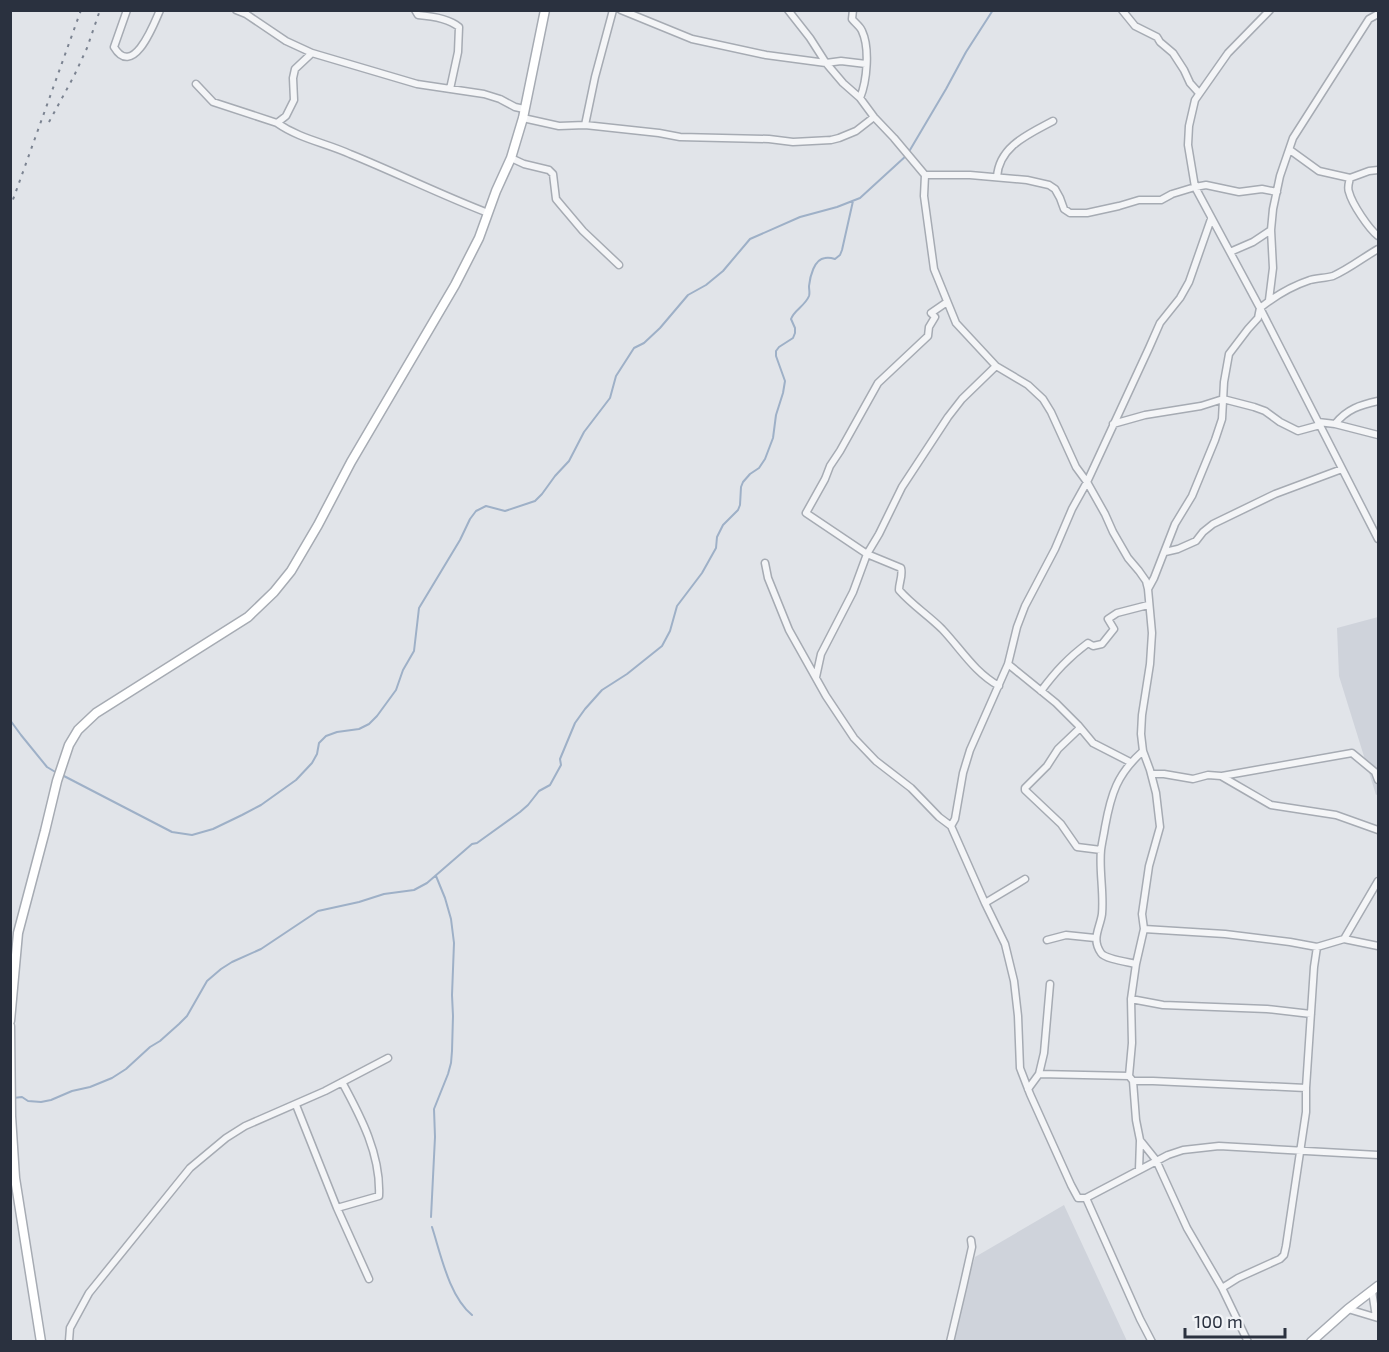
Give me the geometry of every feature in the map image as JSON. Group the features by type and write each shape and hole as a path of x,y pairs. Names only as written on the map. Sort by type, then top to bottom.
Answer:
{"street":[{"path":"127,10 114,47 124,57 139,51 160,10"},
{"path":"236,10 246,14 286,41 312,53 417,84 484,94 559,126 585,125 680,136 793,142 839,138 856,131 874,117"},
{"path":"415,10 418,15 452,22 459,27 458,52 450,89"},
{"path":"10,1021 18,933 57,781 69,745 78,730 96,713 248,617 280,585 297,561 351,462 455,285 479,238 511,158 524,113 545,10"},
{"path":"585,125 613,10"},
{"path":"621,10 692,39 766,55 826,63 866,64"},
{"path":"788,10 806,32 826,63 860,98 924,175 924,196 934,269 956,322 996,366 1028,385 1043,399 1070,456 1087,482 1123,550 1146,581 1152,633 1141,734 1143,751 1151,774 1159,812 1160,827 1149,866 1142,914 1143,928 1131,999 1131,1078 1140,1140 1139,1170"},
{"path":"853,10 852,19 861,30 864,39 866,64 860,98"},
{"path":"1122,10 1135,26 1157,37 1173,53 1190,83 1199,93"},
{"path":"1270,10 1228,53 1195,100 1189,126 1188,145 1195,187 1260,308 1378,539"},
{"path":"1269,300 1273,268 1271,230 1273,209 1280,176 1293,138 1369,19 1378,14"},
{"path":"277,123 286,116 294,100 295,69 312,53"},
{"path":"196,84 213,102 277,123 296,135 347,152 488,213"},
{"path":"997,177 997,165 1004,153 1013,144 1053,121"},
{"path":"1290,150 1319,171 1350,178 1378,170"},
{"path":"511,158 524,164 549,170 553,174 556,199 583,231 619,265"},
{"path":"924,175 997,177 1049,185 1055,189 1064,208 1070,213 1087,213 1138,200 1161,200 1195,187 1206,186 1239,192 1262,189 1277,192"},
{"path":"1350,178 1349,194 1366,223 1378,236"},
{"path":"951,826 955,819 963,773 970,750 1008,664 1025,606 1087,482 1160,323 1190,282 1211,219"},
{"path":"1230,252 1253,242 1271,230"},
{"path":"1148,589 1175,524 1205,466 1222,419 1225,374 1229,354 1258,318 1260,308 1269,300 1308,281 1331,277 1341,272 1378,249"},
{"path":"947,302 931,313 935,317 928,336 878,383 806,513 867,554 901,568 903,574 899,590 908,601 941,628 969,661 990,681 999,686"},
{"path":"816,678 821,654 853,592 867,554 902,487 948,417 962,399 996,366"},
{"path":"1113,424 1145,415 1201,406 1223,399 1254,406 1298,431 1319,424 1335,424 1378,435"},
{"path":"1335,424 1358,406 1378,401"},
{"path":"1165,552 1196,541 1213,524 1275,494 1342,469"},
{"path":"765,563 768,578 789,630 854,738 864,750 911,788 951,826 1005,944 1014,981 1020,1068 1078,1198 1086,1198 1156,1160 1183,1150 1219,1146 1378,1155"},
{"path":"1041,691 1056,670 1071,656 1088,643 1093,646 1102,644 1114,629 1108,619 1117,613 1148,605"},
{"path":"1008,664 1067,713 1093,743 1130,762"},
{"path":"1080,728 1058,749 1047,766 1025,790 1061,824 1077,847 1101,850"},
{"path":"1136,964 1108,958 1101,954 1095,938 1102,916 1101,850 1111,797 1130,762 1143,751"},
{"path":"1151,774 1193,779 1352,753 1375,772 1378,780"},
{"path":"1221,776 1271,805 1336,815 1378,830"},
{"path":"985,903 1025,879"},
{"path":"1344,939 1378,881"},
{"path":"1143,928 1225,934 1317,947 1344,939 1378,946"},
{"path":"1047,940 1066,935 1095,938"},
{"path":"1222,1288 1284,1255 1306,1112 1317,947"},
{"path":"1028,1089 1040,1074 1050,984"},
{"path":"1131,999 1163,1005 1267,1009 1311,1014"},
{"path":"10,1026 15,1178 41,1341"},
{"path":"69,1341 70,1328 89,1293 190,1168 226,1138 245,1126 296,1105 388,1058"},
{"path":"1040,1074 1306,1088"},
{"path":"337,1208 379,1196 380,1183 376,1162 361,1117 342,1082"},
{"path":"296,1105 337,1208 369,1279"},
{"path":"1140,1140 1156,1160 1187,1228 1222,1288 1248,1341"},
{"path":"1086,1198 1152,1341"},
{"path":"950,1341 972,1247 971,1240"},
{"path":"1348,1309 1377,1318 1375,1288"},
{"path":"1311,1341 1375,1288"}],"shaded area":[{"path":"1378,617 1378,794 1376,795 1339,676 1337,628"},
{"path":"1064,1205 1127,1341 948,1342 975,1257"}],"waterway":[{"path":"62,775 172,832 192,835 213,829 261,805 296,780 312,763 319,743 326,736 359,729 369,724 396,690 403,670 414,651 419,608 476,511 486,506 505,511 535,501 569,461 584,432 610,398 616,376 634,348 644,343 660,328 688,295 706,285 723,271 750,239 800,217 860,198 907,155 993,10"},
{"path":"13,1098 22,1097 28,1101 41,1102 51,1100 112,1078 160,1041 187,1016 207,981 221,969 261,949 318,911 384,894 414,890 427,883 472,844 477,843 520,812 539,791 550,785 561,765 560,759 575,723 585,709 602,690 627,674 662,646 670,631 677,606 702,573 716,548 717,537 723,525 738,510 743,482 759,468 765,459 773,438 776,415 785,381 776,351 793,338 795,328 791,319 809,296 810,278 815,265 821,259 835,259 840,255 853,201"},
{"path":"10,720 47,767 57,773"},
{"path":"431,1217 434,1109 451,1063 453,1016 454,943 451,919 436,876"},
{"path":"432,1227 452,1286 457,1297 472,1315"}],"railway":[{"path":"10,208 81,10"},
{"path":"49,122 87,48 100,10"}]}
